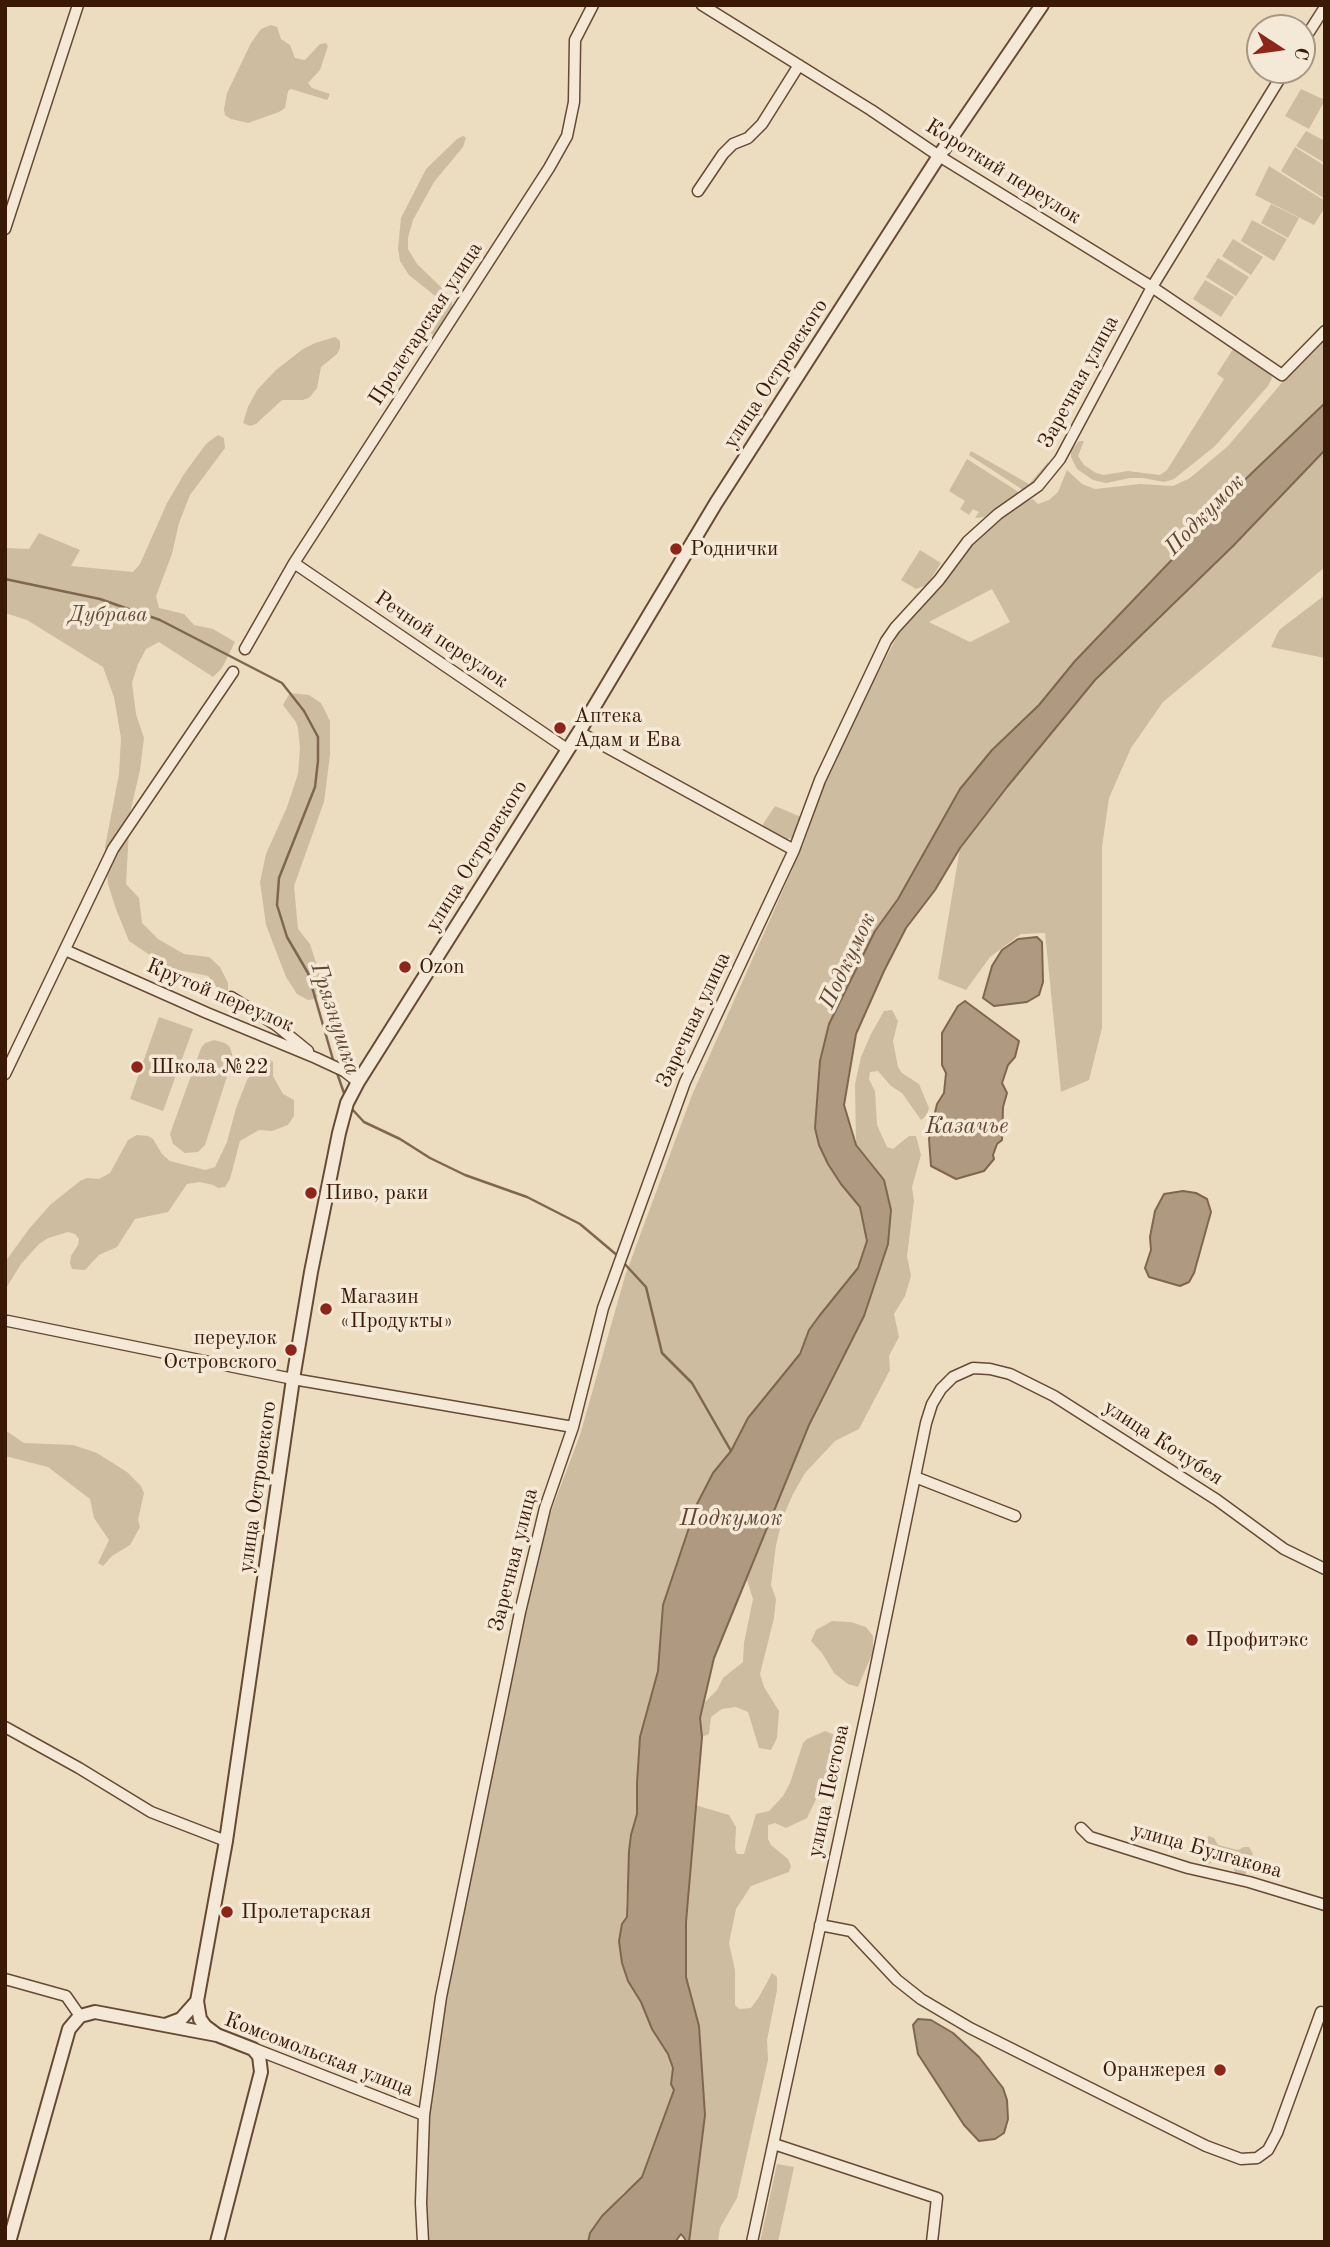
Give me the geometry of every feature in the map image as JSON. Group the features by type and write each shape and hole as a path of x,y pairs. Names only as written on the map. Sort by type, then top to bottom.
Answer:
{"street":[{"path":"5,229 78,5"},
{"name":"Пролетарская улица","path":"245,649 294,563 567,136 574,102 575,40 593,5"},
{"name":"Короткий переулок","path":"702,5 939,156 1152,287 1282,375 1325,331"},
{"name":"улица Островского","path":"197,2001 226,1841 293,1379 342,1116 356,1086 579,732 709,514 939,156 1042,5"},
{"path":"698,191 723,154 733,144 748,138 762,124 799,65"},
{"name":"Заречная улица","path":"423,2242 421,2203 424,2115 441,1997 520,1612 545,1508 573,1427 603,1308 685,1082 794,850 820,780 886,641 939,580 968,541 998,514 1038,486 1055,467 1152,287 1276,84"},
{"name":"Речной переулок","path":"294,563 568,749"},
{"path":"5,1074 113,849 233,672"},
{"path":"579,732 794,850"},
{"name":"Крутой переулок","path":"65,950 316,1058 344,1072 356,1086"},
{"path":"231,997 276,1025 316,1058"},
{"path":"8,1321 293,1379 573,1427"},
{"name":"улица Пестова","path":"752,2242 932,1404 953,1377 973,1368"},
{"name":"улица Кочубея","path":"973,1368 1010,1374 1054,1396 1217,1500 1284,1549 1325,1569"},
{"path":"915,1477 1015,1516"},
{"path":"5,1727 151,1812 226,1841"},
{"name":"улица Булгакова","path":"1081,1828 1090,1837 1188,1868 1249,1882 1325,1905"},
{"path":"820,1925 851,1931 897,1980 920,1999 970,2028 1206,2146 1241,2159 1257,2158 1268,2150 1273,2141 1321,2012"},
{"path":"5,1979 66,1996 80,2016 69,2029 63,2045 9,2242"},
{"path":"162,2025 181,2019 197,2001"},
{"path":"197,2001 200,2019 217,2035"},
{"name":"Комсомольская улица","path":"80,2016 87,2012 103,2013 217,2035 424,2115"},
{"path":"217,2242 261,2072 260,2056 253,2049"},
{"path":"261,2072 272,2060 278,2059"},
{"path":"774,2144 937,2198 932,2242"}],"green space":[{"path":"271,25 277,27 281,39 290,45 295,58 305,60 320,44 326,43 328,46 320,70 308,83 312,88 330,94 327,100 291,89 288,91 285,108 279,112 248,123 231,119 225,115 224,109 227,93 251,43 261,29"},
{"path":"1301,89 1325,100 1309,129 1285,116"},
{"path":"1306,131 1325,141 1325,163 1296,146"},
{"path":"463,136 466,138 463,147 434,182 413,220 408,238 408,249 417,264 452,301 452,308 444,324 433,335 431,333 439,299 409,275 400,261 398,248 401,218 426,169"},
{"path":"1295,147 1325,166 1325,199 1281,171"},
{"path":"1269,166 1325,201 1325,207 1314,225 1255,195"},
{"path":"1271,204 1299,218 1288,238 1261,223"},
{"path":"1252,220 1287,239 1274,261 1241,241"},
{"path":"1233,239 1263,257 1251,275 1222,256"},
{"path":"1218,258 1249,277 1236,296 1206,277"},
{"path":"1205,280 1234,297 1221,317 1193,299"},
{"path":"1325,336 1325,403 1206,517 1186,545 1075,661 1039,705 960,789 897,899 875,931 846,987 820,1061 815,1128 841,1184 860,1207 867,1241 864,1252 858,1268 809,1330 800,1354 748,1418 731,1451 713,1473 697,1504 663,1605 658,1671 640,1737 637,1814 631,1835 626,1901 628,1981 668,2054 673,2068 671,2077 674,2090 642,2177 635,2186 623,2193 590,2233 588,2242 427,2242 424,2189 428,2117 447,1987 526,1602 550,1514 580,1435 625,1276 692,1095 804,843 825,781 844,738 903,625 913,611 942,585 963,553 992,521 1019,503 1033,499 1038,504 1049,500 1058,492 1067,470 1082,484 1095,489 1140,484 1173,486 1190,478 1228,446","holes":["992,589 1010,622 970,642 929,622"]},
{"path":"335,337 340,341 340,348 337,354 321,367 317,388 309,398 282,400 256,424 250,426 243,423 257,390 276,370 303,349"},
{"path":"1233,349 1270,372 1272,378 1215,446 1174,479 1164,482 1130,478 1106,483 1093,480 1077,469 1071,451 1079,441 1084,441 1078,456 1084,465 1096,473 1104,475 1128,471 1160,475 1167,470 1224,379 1217,374"},
{"name":"Дубрава","path":"218,435 224,438 225,448 190,495 156,596 159,608 184,614 194,625 213,629 235,642 222,668 213,677 159,642 146,649 138,664 132,683 136,714 144,738 130,813 126,884 139,898 142,923 158,939 184,954 209,957 220,967 228,983 228,1001 224,1001 208,976 169,968 129,941 116,909 108,884 105,847 119,774 121,738 114,697 103,667 27,620 5,613 5,548 29,549 39,533 80,550 71,566 133,572 140,564 167,503 184,474 206,444"},
{"path":"1325,450 1325,567 1163,702 1131,748 1109,798 1102,847 1102,1028 1089,1080 1061,1092 1045,933 1021,934 990,957 966,990 938,979 960,848 1095,680 1233,546"},
{"path":"971,451 1029,484 1048,462 1047,470 1026,491 969,455"},
{"path":"967,459 1019,494 985,517 975,518 979,512 973,509 969,515 960,509 965,501 949,491"},
{"path":"920,550 941,563 927,585 916,589 901,580"},
{"path":"1325,595 1325,658 1271,647 1279,630"},
{"path":"290,693 309,695 321,703 330,721 330,755 324,802 294,886 298,929 310,944 322,982 319,995 308,1000 297,994 286,977 266,925 260,882 266,854 298,774 298,728 283,705"},
{"path":"775,806 803,820 794,838 785,839 763,828"},
{"path":"892,1010 898,1021 893,1041 898,1067 902,1073 919,1084 929,1108 927,1115 921,1120 902,1093 891,1086 878,1071 870,1072 869,1079 875,1091 877,1125 887,1147 893,1149 909,1136 916,1136 921,1155 912,1187 914,1201 907,1256 911,1276 905,1296 894,1314 899,1337 889,1356 890,1370 859,1429 835,1441 805,1473 783,1517 771,1585 776,1599 774,1618 760,1674 764,1687 779,1711 777,1738 771,1750 759,1748 748,1712 736,1707 722,1709 711,1717 709,1734 702,1737 700,1718 705,1702 717,1690 723,1678 743,1662 753,1599 747,1580 809,1425 864,1316 888,1244 884,1180 856,1145 855,1084 861,1057 871,1034 884,1011"},
{"path":"159,1017 193,1029 163,1111 130,1099"},
{"path":"214,1040 230,1047 233,1058 205,1145 198,1152 185,1153 173,1144 170,1134 201,1048 205,1043"},
{"path":"266,1057 273,1062 273,1076 283,1094 294,1100 294,1116 288,1125 272,1131 259,1130 240,1141 230,1179 225,1187 218,1188 200,1182 187,1184 168,1212 135,1219 117,1247 99,1255 85,1270 72,1269 70,1263 78,1245 79,1239 75,1234 68,1232 48,1238 21,1264 5,1290 5,1262 29,1229 50,1205 80,1181 87,1178 99,1179 110,1173 128,1140 137,1135 148,1136 170,1161 205,1170 215,1167 227,1142 247,1080"},
{"path":"5,1430 24,1443 73,1445 97,1453 127,1472 144,1493 138,1520 140,1527 130,1545 112,1556 103,1566 98,1563 109,1540 94,1518 90,1499 48,1467 5,1456"},
{"path":"832,1621 851,1622 866,1627 873,1636 873,1652 858,1687 848,1684 834,1673 811,1641 816,1630"},
{"path":"825,1731 842,1738 845,1751 835,1783 826,1793 819,1793 807,1818 786,1828 775,1823 768,1825 768,1839 771,1845 788,1859 791,1866 789,1872 751,1886 736,1909 729,1943 735,1970 735,2005 739,2009 751,2008 772,1973 777,1977 767,2040 768,2060 737,2198 720,2228 718,2242 689,2242 705,2115 699,2026 686,1977 686,1922 695,1805 729,1815 736,1827 737,1854 744,1854 756,1814 769,1811 783,1796 803,1743"},
{"path":"1209,1836 1214,1838 1218,1845 1238,1850 1249,1847 1253,1854 1245,1875 1235,1873 1233,1865 1213,1860 1210,1864 1200,1862 1200,1853 1205,1839"},
{"path":"777,2164 794,2167 778,2242 760,2242"}],"water":[{"name":"Подкумок","path":"1325,403 1325,450 1233,546 1095,680 1007,787 960,848 935,890 906,928 856,1034 844,1105 856,1145 884,1180 891,1210 888,1244 864,1316 809,1425 714,1658 700,1718 702,1737 686,1922 686,1977 699,2026 705,2115 689,2242 685,2242 681,2234 675,2242 588,2242 590,2233 602,2216 642,2177 674,2090 671,2084 673,2068 668,2054 628,1981 619,1941 622,1924 627,1917 629,1851 637,1814 640,1737 658,1671 663,1605 697,1504 713,1473 731,1451 748,1418 800,1354 809,1330 858,1268 867,1241 860,1207 828,1164 815,1128 820,1061 829,1024 875,931 898,899 960,789 992,750 1039,705 1075,661 1186,545 1206,517"},
{"path":"1037,937 1042,942 1043,982 1039,995 1027,1002 994,1006 983,998 992,966 1002,950 1018,939"},
{"name":"Казачье","path":"965,1001 1019,1041 1015,1057 1008,1065 1002,1083 1007,1093 1003,1107 1002,1140 997,1144 994,1159 984,1171 956,1179 931,1166 929,1139 937,1104 944,1093 946,1073 942,1065 942,1033 958,1006"},
{"path":"1183,1191 1196,1193 1207,1199 1211,1212 1194,1273 1189,1282 1180,1286 1149,1277 1145,1268 1151,1250 1150,1237 1155,1211 1164,1194"},
{"path":"918,2019 931,2020 953,2033 979,2057 1003,2088 1008,2119 1004,2133 995,2139 979,2141 964,2125 918,2054 913,2025"}],"waterway":[{"name":"Грязнушка","path":"5,579 100,599 160,620 282,683 304,711 318,737 315,787 279,878 277,905 287,937 308,973 334,1063"},
{"name":"Грязнушка","path":"337,1073 345,1096"},
{"name":"Грязнушка","path":"351,1108 364,1122 400,1139 430,1158 465,1175 527,1197 580,1224 618,1256"},
{"name":"Грязнушка","path":"622,1261 646,1287 662,1353 692,1383 731,1451"}],"place":[{"name":"Роднички","path":"676,549"},
{"name":"Аптека Адам и Ева","path":"560,728"},
{"name":"Ozon","path":"405,967"},
{"name":"Школа №22","path":"137,1067"},
{"name":"Пиво, раки","path":"311,1193"},
{"name":"Магазин «Продукты»","path":"326,1309"},
{"name":"переулок Островского","path":"291,1350"},
{"name":"Профитэкс","path":"1192,1640"},
{"name":"Пролетарская","path":"227,1912"},
{"name":"Оранжерея","path":"1220,2070"}]}
